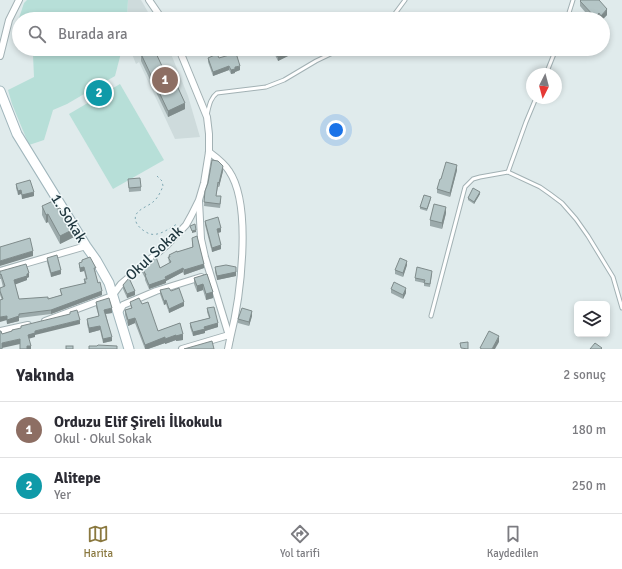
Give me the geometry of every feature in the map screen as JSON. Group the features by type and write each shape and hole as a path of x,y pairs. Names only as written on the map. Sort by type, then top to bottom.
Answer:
{"street":[{"path":"13,12 19,0"},
{"path":"149,0 157,12"},
{"path":"0,56 9,20 12,14"},
{"name":"Okul Sokak","path":"112,296 121,284 167,245 186,225 199,200 204,183 209,152 207,117 182,56"},
{"name":"1. Sokak","path":"0,91 17,134 109,283 129,349"},
{"path":"209,152 222,162 230,171 239,197 241,215 242,238 240,273 236,310 229,337 228,349"},
{"path":"199,200 201,239 229,337"},
{"path":"0,271 86,246"},
{"path":"118,314 123,304 156,291 210,274"},
{"path":"41,322 112,296"},
{"path":"0,331 34,324"},
{"path":"182,349 229,337"}],"lane":[{"path":"396,12 405,0"},
{"path":"569,12 573,0"},
{"path":"207,117 211,100 217,93 266,87 284,80 326,56"},
{"path":"548,68 553,56"},
{"path":"508,172 534,104"},
{"path":"431,316 465,187 474,179 508,172 545,191 562,203 576,219 613,277 622,308"}],"path":[{"path":"157,176 162,181 162,190 153,202 138,211 135,216 136,222 147,234 162,233 180,223"}],"shaded area":[{"path":"128,0 141,0 148,12 127,12"},
{"path":"133,56 172,56 188,96 200,137 175,139 139,62 136,64"}],"green space":[{"path":"27,0 128,0 127,12 21,12 24,3"},
{"path":"33,56 120,56 115,76 67,104 53,110 44,140 29,145 12,104 8,90 34,77"},
{"path":"120,84 164,160 113,189 69,114"}],"building":[{"path":"599,0 607,9 604,12 590,12 580,1"},
{"path":"142,56 157,56 168,79 173,77 185,103 168,111"},
{"path":"218,56 219,58 226,56 237,56 240,66 231,70 229,66 213,72 208,58"},
{"path":"212,160 218,161 223,166 219,183 218,182 216,196 221,196 220,204 204,202"},
{"path":"446,162 457,165 450,193 437,189"},
{"path":"140,178 141,187 129,188 128,179"},
{"path":"30,180 34,192 22,195 21,190 18,191 16,184"},
{"path":"473,188 480,192 474,202 468,198"},
{"path":"424,195 431,197 427,209 420,207"},
{"path":"53,201 57,209 60,208 74,229 60,236 48,214 46,215 42,206"},
{"path":"434,204 446,207 442,223 430,220"},
{"path":"218,217 221,228 217,229 221,245 212,248 205,221"},
{"path":"195,224 196,230 192,231 190,226"},
{"path":"197,236 204,264 184,270 183,268 165,277 166,279 149,285 142,268 156,257 160,268 171,262 168,257 170,257 169,255 177,251 193,247 192,238"},
{"path":"30,238 33,251 0,261 0,247"},
{"path":"57,255 61,270 51,273 47,258"},
{"path":"90,257 96,268 94,268 102,291 51,310 19,314 19,316 7,320 7,316 0,317 0,300 3,299 0,288 5,286 1,274 0,275 0,271 26,264 29,273 27,276 14,280 19,299 48,297 48,299 62,295 60,289 86,283 84,279 87,279 84,267 80,268 79,263"},
{"path":"400,258 407,261 403,273 395,270"},
{"path":"226,265 236,267 236,272 217,276 215,267"},
{"path":"417,267 432,271 430,284 424,283 425,280 415,278"},
{"path":"207,274 213,292 206,294 203,284 197,286 194,278"},
{"path":"129,278 135,291 127,294 123,285"},
{"path":"394,282 406,288 403,295 391,289"},
{"path":"169,288 171,291 179,288 184,302 169,309 160,290"},
{"path":"109,298 112,308 104,310 112,337 103,339 100,326 89,328 87,319 99,316 96,302"},
{"path":"139,298 142,304 148,302 158,331 180,323 183,334 165,339 165,337 145,345 135,318 128,320 125,310 132,308 130,302"},
{"path":"214,307 218,323 204,327 205,329 193,332 190,323 210,318 207,308"},
{"path":"242,308 252,311 249,322 238,319"},
{"path":"77,310 80,320 35,331 35,333 28,335 31,346 27,346 27,349 20,349 20,339 2,343 2,349 0,349 0,331 2,334 21,328 21,326 70,314 70,312"},
{"path":"489,331 499,336 492,349 482,349 480,348"},
{"path":"212,341 214,349 184,349"},
{"path":"468,342 468,349 461,348 460,343"},
{"path":"595,343 602,348 590,349"},
{"path":"66,346 73,346 73,349 66,349"},
{"path":"89,346 117,346 117,349 89,349"}],"place":[{"name":"Orduzu Elif Şireli İlkokulu","path":"165,80"},
{"name":"Alitepe","path":"99,93"}]}
